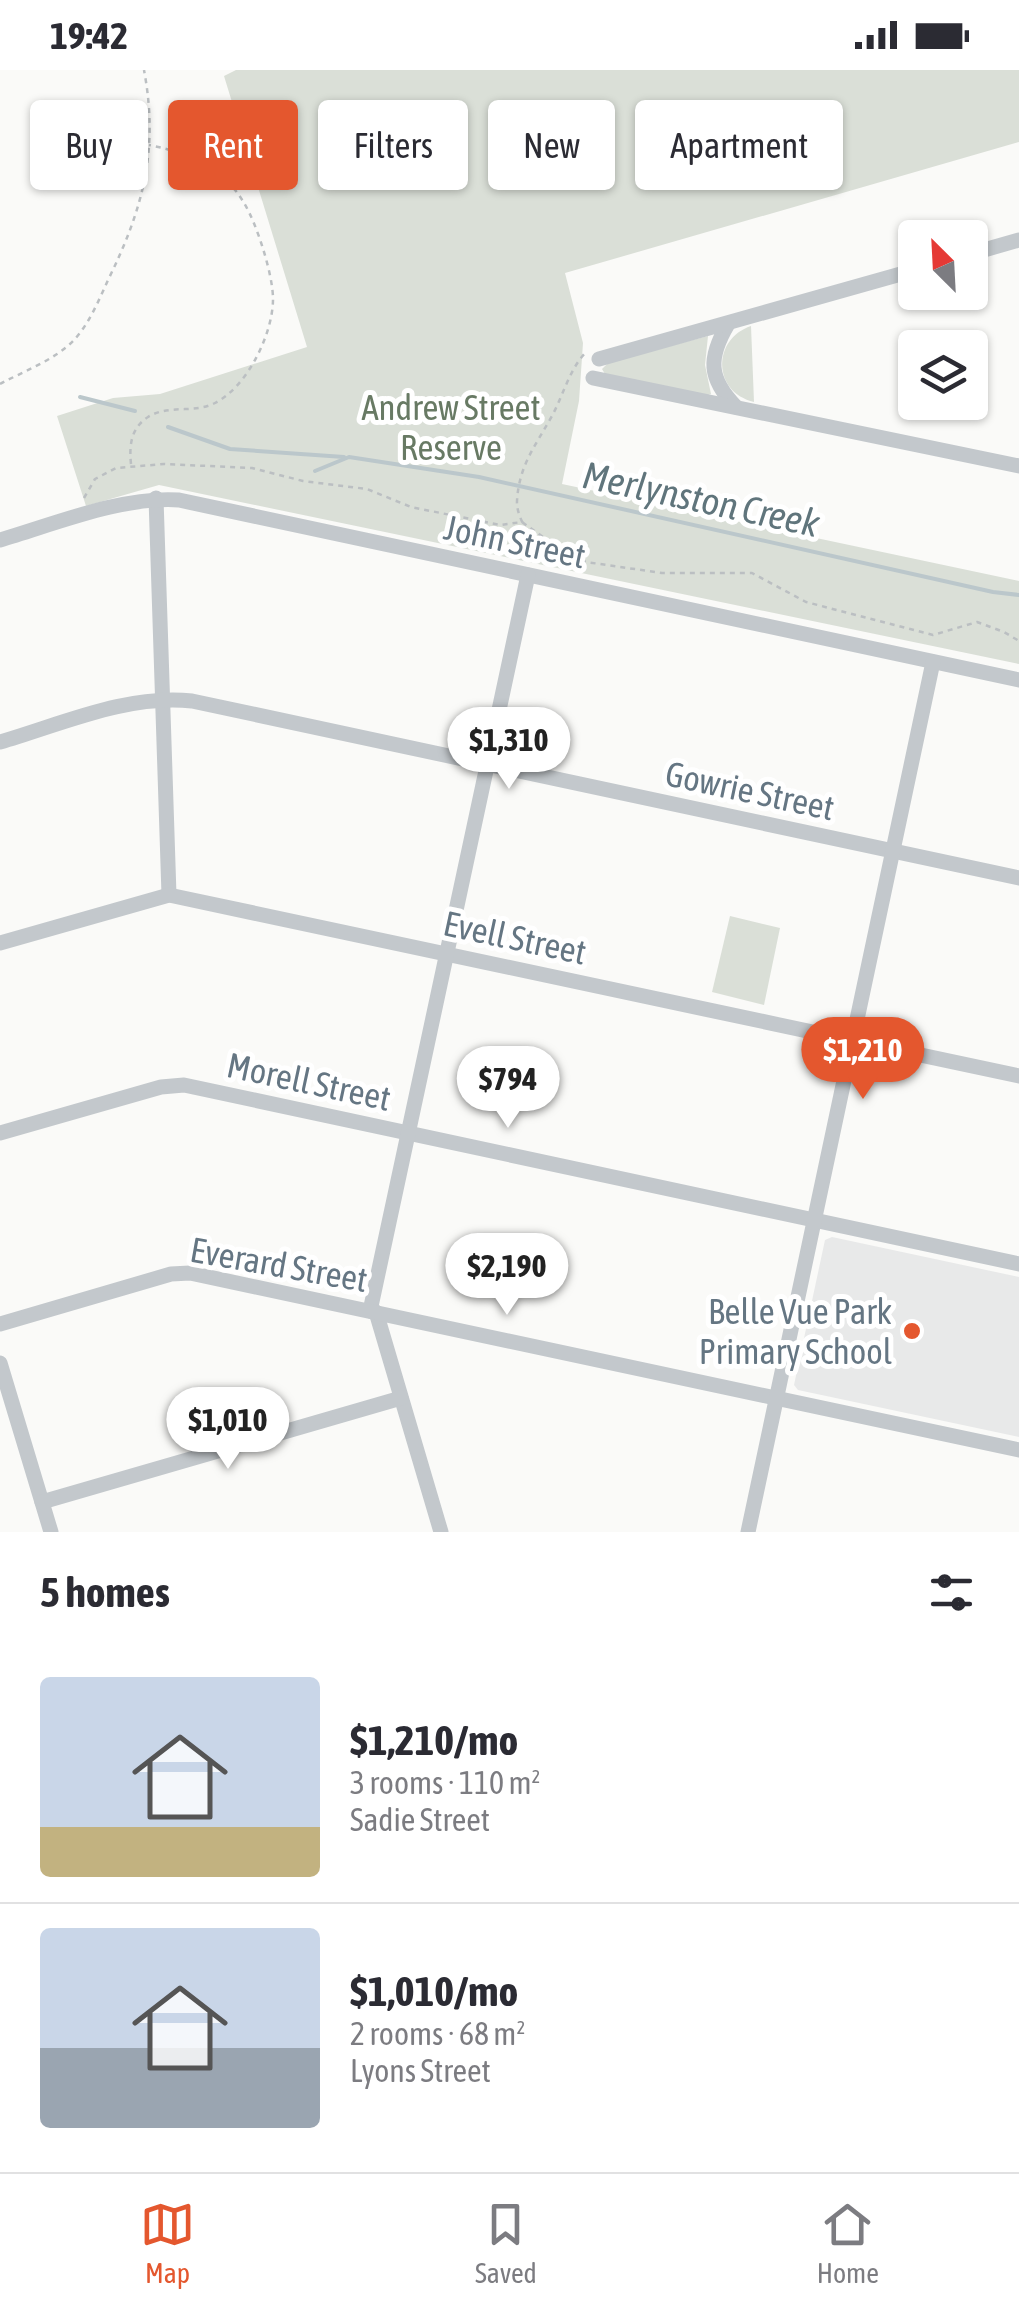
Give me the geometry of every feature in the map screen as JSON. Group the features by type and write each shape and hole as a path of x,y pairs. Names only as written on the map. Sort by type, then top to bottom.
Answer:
{"street":[{"path":"988,249 1019,240"},
{"path":"593,355 728,324 898,275"},
{"path":"728,324 718,340 712,364 721,391 736,408"},
{"path":"593,378 1019,466"},
{"path":"156,498 169,895"},
{"name":"John Street","path":"0,540 156,498 1019,680"},
{"path":"442,1532 373,1312 528,575"},
{"path":"748,1532 932,662"},
{"name":"Gowrie Street","path":"0,742 133,703 192,701 1019,878"},
{"name":"Evell Street","path":"0,943 169,895 1019,1076"},
{"name":"Morell Street","path":"0,1133 175,1084 1019,1264"},
{"name":"Everard Street","path":"0,1324 181,1272 1019,1450"},
{"path":"0,1362 51,1532"},
{"path":"42,1502 402,1398"}],"path":[{"path":"0,384 65,348 87,322 133,228 146,177 149,145 144,70"},
{"path":"131,466 129,448 141,422 168,410 214,405 247,376 258,354 273,300 250,213 230,183 208,165 182,152 149,145"},
{"path":"528,575 536,550 516,504 529,449 552,416 577,364 593,355"},
{"path":"81,502 102,473 131,466 252,468 303,481 367,489 411,507 500,525 522,522 564,552 586,562 662,573 752,573 806,602 933,635 976,622 1019,641"}],"shaded area":[{"name":"Belle Vue Park Primary School","path":"832,1237 1019,1277 1019,1437 798,1390 794,1385 825,1240"}],"green space":[{"name":"Andrew Street Reserve","path":"236,70 1019,70 1019,142 565,273 583,343 579,401 562,484 1019,581 1019,664 159,485 86,506 57,416 113,398 160,394 307,347 259,190 298,190 298,100 231,100 224,76"},
{"path":"751,326 754,402 730,388 722,365 729,342"},
{"path":"708,336 705,365 711,394 705,396 605,374 602,369 609,362"},
{"path":"730,916 780,928 764,1005 712,992"}],"waterway":[{"path":"80,397 135,411"},
{"name":"Merlynston Creek","path":"168,427 230,449 344,457"},
{"name":"Merlynston Creek","path":"315,471 349,457 479,477 1019,595"}],"place":[{"name":"Belle Vue Park Primary School","path":"912,1331"}]}
